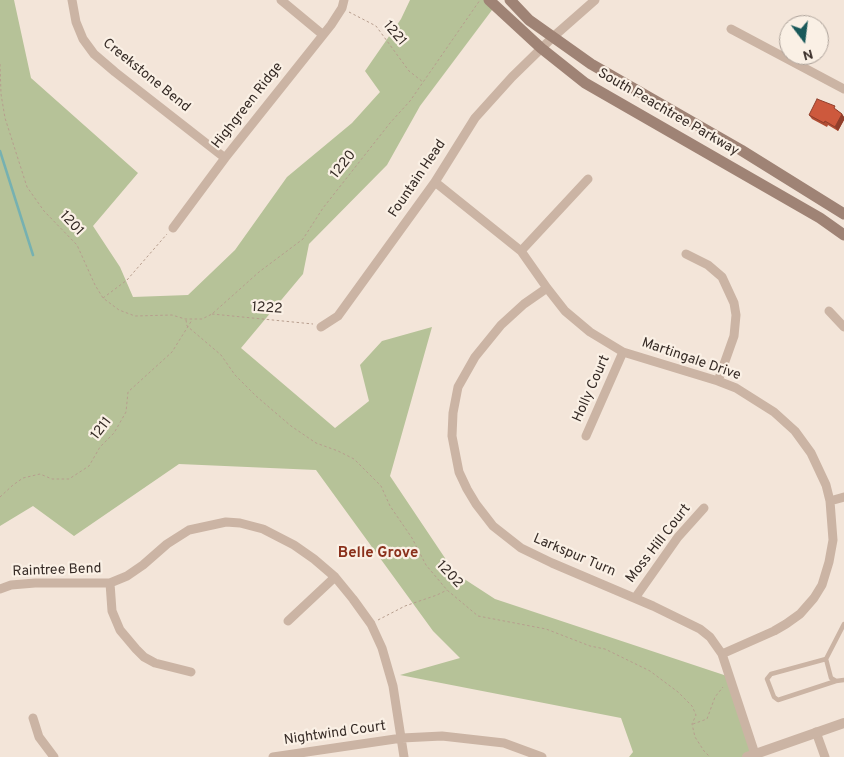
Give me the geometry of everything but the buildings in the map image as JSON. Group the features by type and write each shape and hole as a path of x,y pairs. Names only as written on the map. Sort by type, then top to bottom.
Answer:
{"main road":[{"name":"South Peachtree Parkway","path":"489,0 541,48 585,83 820,218 844,235"},
{"name":"South Peachtree Parkway","path":"510,0 529,20 591,64 741,150 844,214"}],"street":[{"name":"Creekstone Bend","path":"72,0 79,30 94,54 225,158"},
{"path":"281,0 322,34"},
{"name":"Fountain Head","path":"320,326 338,316 435,182 476,118 512,77 541,48 595,0"},
{"name":"Highgreen Ridge","path":"172,228 322,34 343,4"},
{"path":"731,29 844,89"},
{"path":"521,251 588,179"},
{"name":"Martingale Drive","path":"435,182 521,251 565,311 590,332 623,352 718,381 755,399 774,412 794,431 811,452 826,485 830,501 833,540 824,580 814,598 800,614 780,628 722,654"},
{"path":"686,254 708,265 722,277 734,303 736,315 734,336 718,381"},
{"name":"Larkspur Turn","path":"547,288 524,304 487,341 463,376 458,387 452,424 453,446 459,472 476,504 493,526 521,548 635,598 700,629 710,637 722,654 730,677 751,756"},
{"path":"829,311 844,327"},
{"name":"Holly Court","path":"586,436 623,352"},
{"path":"830,501 844,497"},
{"name":"Moss Hill Court","path":"635,598 678,537 704,508"},
{"name":"Raintree Bend","path":"0,589 12,584 110,583 127,576 188,530 226,522 252,526 273,534 314,558 335,577 354,599 371,624 382,648 391,679 404,757"},
{"path":"288,621 335,577"},
{"path":"110,583 112,611 120,630 136,649 144,657 155,663 191,672"},
{"path":"33,718 39,737 54,757"},
{"path":"751,756 844,723"},
{"path":"816,732 825,757"},
{"name":"Nightwind Court","path":"273,757 402,738 442,736 504,743 542,757"}],"lane":[{"path":"836,681 831,678 826,659 844,624"},
{"path":"826,659 771,674 767,679 774,697 778,700 844,680"}],"path":[{"name":"1220","path":"202,319 212,314 259,272 303,239 323,208 424,82 445,48 480,0"},
{"name":"1221","path":"343,4 376,26 409,71 424,82"},
{"name":"1201","path":"0,64 1,94 5,118 27,186 44,211 77,246 103,298 120,310 134,316 172,315 185,319 202,319"},
{"path":"103,298 127,280 172,228"},
{"name":"1222","path":"212,314 298,321 320,326"},
{"path":"185,319 187,326"},
{"name":"1211","path":"0,497 23,478 40,474 52,479 69,479 89,466 100,446 114,432 126,412 128,392 172,352 193,319"},
{"name":"1202","path":"187,326 221,355 234,375 291,426 316,443 354,459 382,486 394,514 412,538 426,565 447,590 478,616 546,629 590,646 605,649 650,671 678,692 692,706 696,715 692,724 695,737 710,757"},
{"path":"371,624 405,606 447,590"},
{"path":"692,724 707,719 715,698 730,677"}],"green space":[{"path":"0,0 14,0 31,78 138,173 93,226 120,267 133,297 188,295 235,250 287,177 352,123 380,92 365,71 401,19 410,0 490,0 495,6 420,106 387,165 309,244 303,274 241,348 335,428 369,401 360,365 382,341 432,327 390,476 455,573 495,599 730,677 755,754 748,757 629,757 633,752 621,718 400,675 460,658 433,631 316,470 179,464 74,536 33,506 0,526"}],"waterway":[{"path":"0,151 33,255"}],"district":[{"name":"Belle Grove","path":"378,554"}]}
